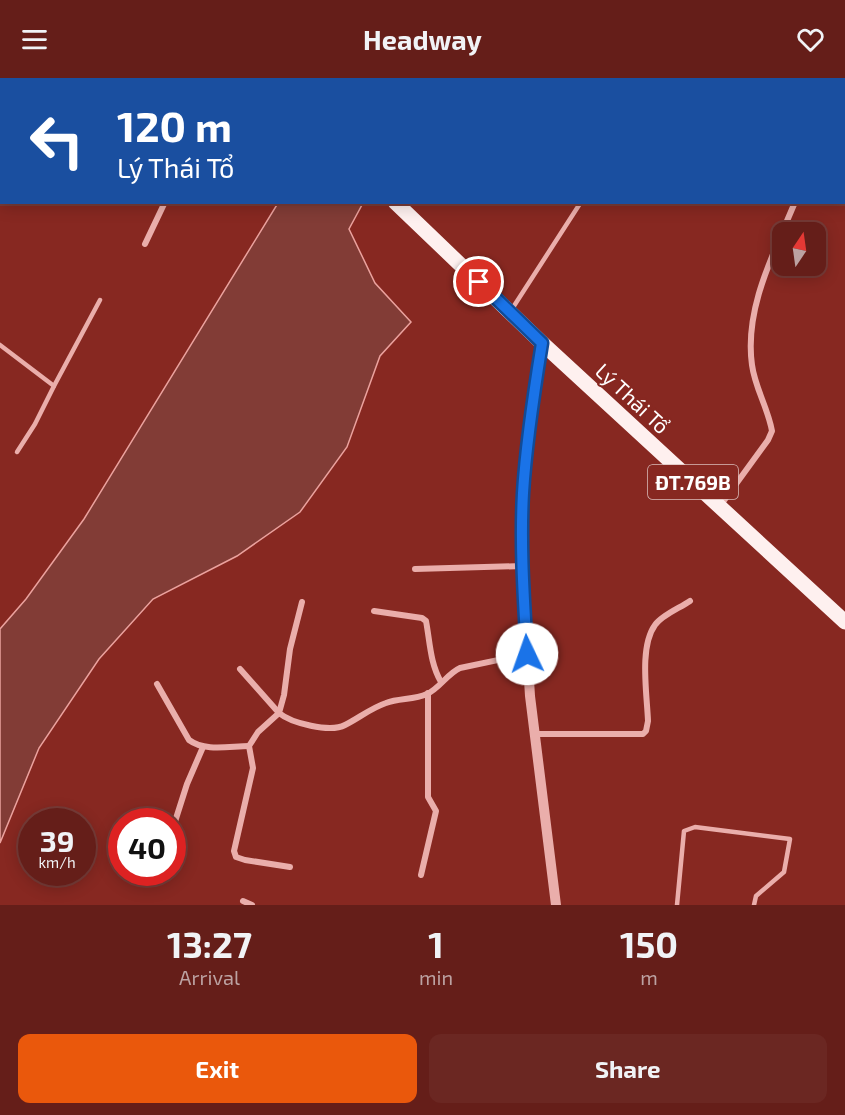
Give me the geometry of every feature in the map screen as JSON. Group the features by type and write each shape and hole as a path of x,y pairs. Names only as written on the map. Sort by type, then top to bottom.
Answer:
{"main road":[{"name":"Lý Thái Tổ","path":"397,204 542,343 845,622"}],"street":[{"path":"145,244 164,204"},
{"path":"720,506 768,440 772,431 752,365 753,325 762,284 794,204"},
{"path":"542,343 523,494 522,566 534,734 556,905"},
{"path":"415,569 522,566"},
{"path":"534,734 643,734 648,721 646,652 649,637 656,623 690,601"},
{"path":"290,867 245,860 236,857 234,851 253,768 249,746 258,732 279,713 284,695 290,650 302,603"},
{"path":"374,611 422,618 426,621 435,671 441,682"},
{"path":"240,669 286,719 296,723 335,729 380,705 428,693 450,673 460,668 527,654"},
{"path":"157,684 189,740 196,746 249,746"},
{"path":"421,875 436,811 428,797 428,693"},
{"path":"179,808 203,747"},
{"path":"243,901 252,905"}],"lane":[{"path":"510,311 580,204"},
{"path":"17,452 100,300"},
{"path":"0,345 54,386"},
{"path":"677,905 684,831 695,827 790,839 784,872 756,896 753,905"}],"shaded area":[{"path":"277,204 362,204 349,229 375,283 411,322 380,356 347,447 300,512 237,556 153,599 99,659 39,748 0,843 0,629 26,599 84,519"}],"route":[{"path":"479,282 542,343 523,494 522,566 527,654"}]}
